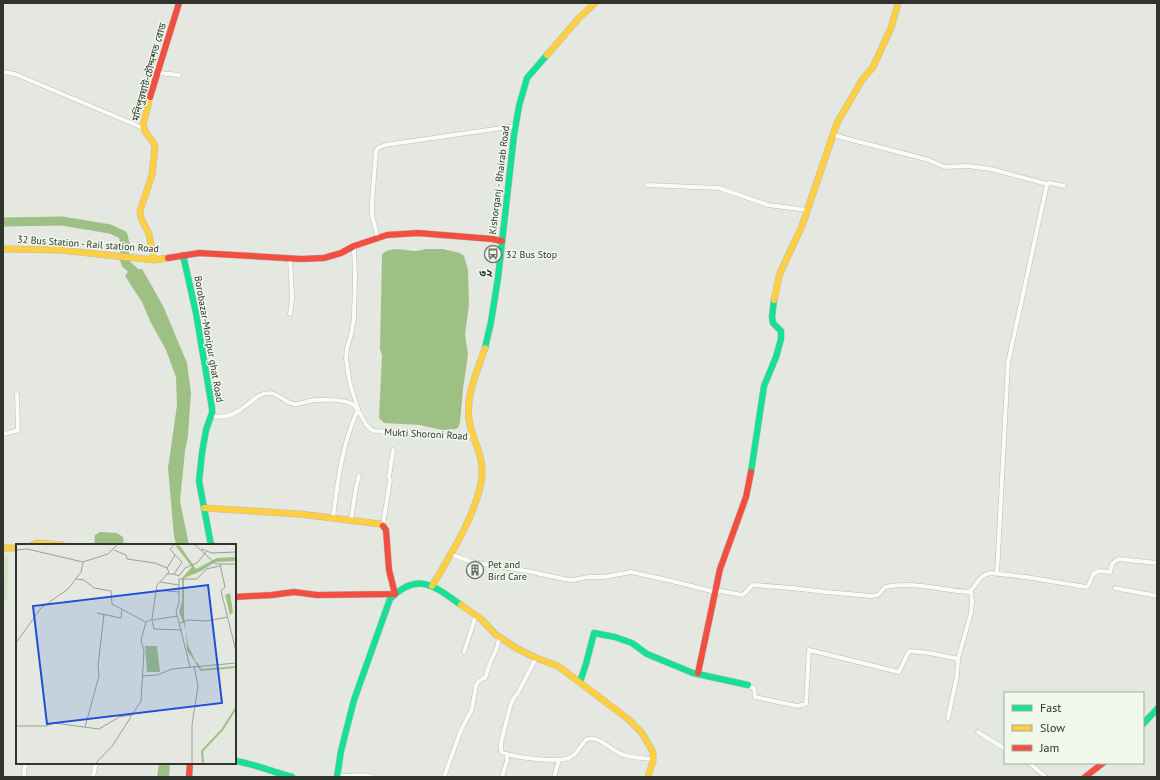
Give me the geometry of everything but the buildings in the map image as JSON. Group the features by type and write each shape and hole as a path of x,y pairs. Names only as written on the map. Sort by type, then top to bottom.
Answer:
{"street":[{"name":"মনিপুরঘাট-চৌদ্দশত রোড","path":"150,260 149,234 140,215 140,211 152,175 155,146 154,141 143,128 150,97 179,3"},
{"name":"Kishorganj - Bhairab Road","path":"432,586 470,516 482,472 482,460 469,422 469,398 474,376 488,338 496,295 515,126 522,89 527,78 579,18 595,3"},
{"path":"698,673 715,592 726,550 746,497 754,455 762,392 782,339 781,331 774,325 772,320 775,292 780,273 802,226 837,123 862,80 876,62 891,28 898,3"},
{"path":"3,72 15,74 143,128"},
{"path":"158,73 179,75"},
{"path":"378,239 372,215 372,202 376,151 378,148 385,145 515,126"},
{"path":"833,135 929,160 944,167 968,166 990,169 1047,184 1050,183 1064,186"},
{"path":"997,574 1008,363 1047,184"},
{"path":"647,185 719,188 768,205 807,210"},
{"name":"32 Bus Station - Rail station Road","path":"3,249 48,250 150,260 199,252 301,259 324,258 387,235 418,233 502,241"},
{"name":"Mukti Shoroni Road","path":"354,246 354,318 346,359 350,384 358,409 370,428 375,431 473,436"},
{"name":"Borobazar-Monipur ghat Road","path":"183,255 196,312 212,408 206,430 199,481 211,544"},
{"path":"290,258 292,298 290,314"},
{"path":"211,416 226,416 239,411 254,399 269,393 277,395 294,404 311,400 328,400 349,402 358,409 344,446 333,518"},
{"path":"3,434 18,430 17,394"},
{"path":"393,450 383,525 387,536 389,570 395,594"},
{"path":"351,520 359,476"},
{"path":"204,508 278,512 383,525"},
{"path":"35,544 50,544"},
{"path":"3,548 16,548"},
{"path":"450,554 472,562 564,579 573,580 588,577 604,577 631,572 715,592 721,591 744,594 750,587 754,586 792,588 871,596 878,595 885,587 900,585 920,585 964,592 971,591"},
{"path":"948,718 957,676 958,659 971,613 971,591 976,582 984,575 990,573 1026,576 1086,587 1088,586 1094,573 1100,571 1110,572 1112,564 1118,559 1157,563"},
{"path":"374,777 366,775 338,776 341,751 354,700 390,599 403,588 420,583 432,586 476,615 495,634 516,648 536,658 558,666 628,719 642,733 653,752 653,759 648,777"},
{"path":"1115,588 1157,596"},
{"path":"236,597 294,592 341,596 395,594"},
{"path":"464,652 476,615"},
{"path":"580,682 594,633 622,639 632,643 646,654 693,673 750,686 754,688 755,697 797,706 806,704 809,650 898,672 909,651 930,653 958,659"},
{"path":"444,777 461,730 472,709 476,685 480,680 485,678 499,644 499,636"},
{"path":"536,658 510,707 500,748 501,752 507,755 559,760 570,758 587,738 592,738 604,743 624,756 653,759"},
{"path":"1144,723 1157,710"},
{"path":"978,732 1004,748"},
{"path":"502,777 507,761 507,755"},
{"path":"554,777 559,760"},
{"path":"236,762 249,762 292,777"},
{"path":"24,777 25,764"},
{"path":"93,777 96,764"},
{"path":"189,777 190,764"},
{"path":"1030,764 1046,777"},
{"path":"1085,777 1102,764"}],"shaded area":[{"path":"393,249 416,251 426,249 443,249 460,253 464,256 468,270 469,305 465,334 468,355 460,423 458,428 455,429 442,430 420,425 384,423 379,418 382,355 380,349 382,255"},
{"path":"142,269 164,308 187,363 191,393 188,436 180,501 189,544 176,544 168,468 177,405 176,377 166,350 150,321 142,302 125,276 133,270"},
{"path":"100,532 117,533 123,537 124,544 94,544 95,535"},
{"path":"3,557 8,557 7,601 3,601"},
{"path":"159,764 170,764 169,777 157,777"}],"waterway":[{"path":"3,222 62,221 110,229 123,235 125,244 124,258 126,264 135,272 139,279"}],"traffic: fast":[{"path":"485,348 498,278 514,135 519,106 527,78 547,55"},
{"path":"183,255 196,313 212,408 212,413 206,430 199,481 211,544"},
{"path":"751,472 764,386 776,357 781,339 781,331 773,323 772,317 774,300"},
{"path":"337,777 341,751 354,700 390,599 400,590 409,585 426,584 434,587 461,605"},
{"path":"580,682 594,633 615,637 632,643 647,654 693,673 748,685"},
{"path":"1144,723 1157,709"},
{"path":"236,761 292,777"}],"traffic: slow":[{"path":"547,55 579,18 595,3"},
{"path":"774,300 780,273 802,226 837,123 862,80 873,67 891,28 898,3"},
{"path":"150,97 143,125 145,131 155,146 152,175 140,211 141,218 149,234 154,260"},
{"path":"3,249 60,250 154,260 168,258"},
{"path":"432,586 470,518 480,489 482,468 480,455 470,425 469,405 472,385 485,348"},
{"path":"204,508 300,514 380,524 383,526"},
{"path":"34,544 50,544"},
{"path":"3,548 16,548"},
{"path":"461,605 481,619 495,634 516,648 536,658 558,666 628,719 642,733 653,752 653,761 648,777"}],"traffic: jam":[{"path":"150,97 179,3"},
{"path":"168,258 199,253 301,259 324,258 387,235 418,233 502,241"},
{"path":"698,673 720,569 746,497 751,472"},
{"path":"236,597 294,592 317,595 395,594 389,570 386,530 383,526"},
{"path":"189,777 190,764"},
{"path":"1085,777 1102,764"}],"place":[{"name":"32 Bus Stop","path":"493,254"},
{"name":"Pet and Bird Care","path":"475,570"}],"district":[{"name":"৩২","path":"486,273"}]}
